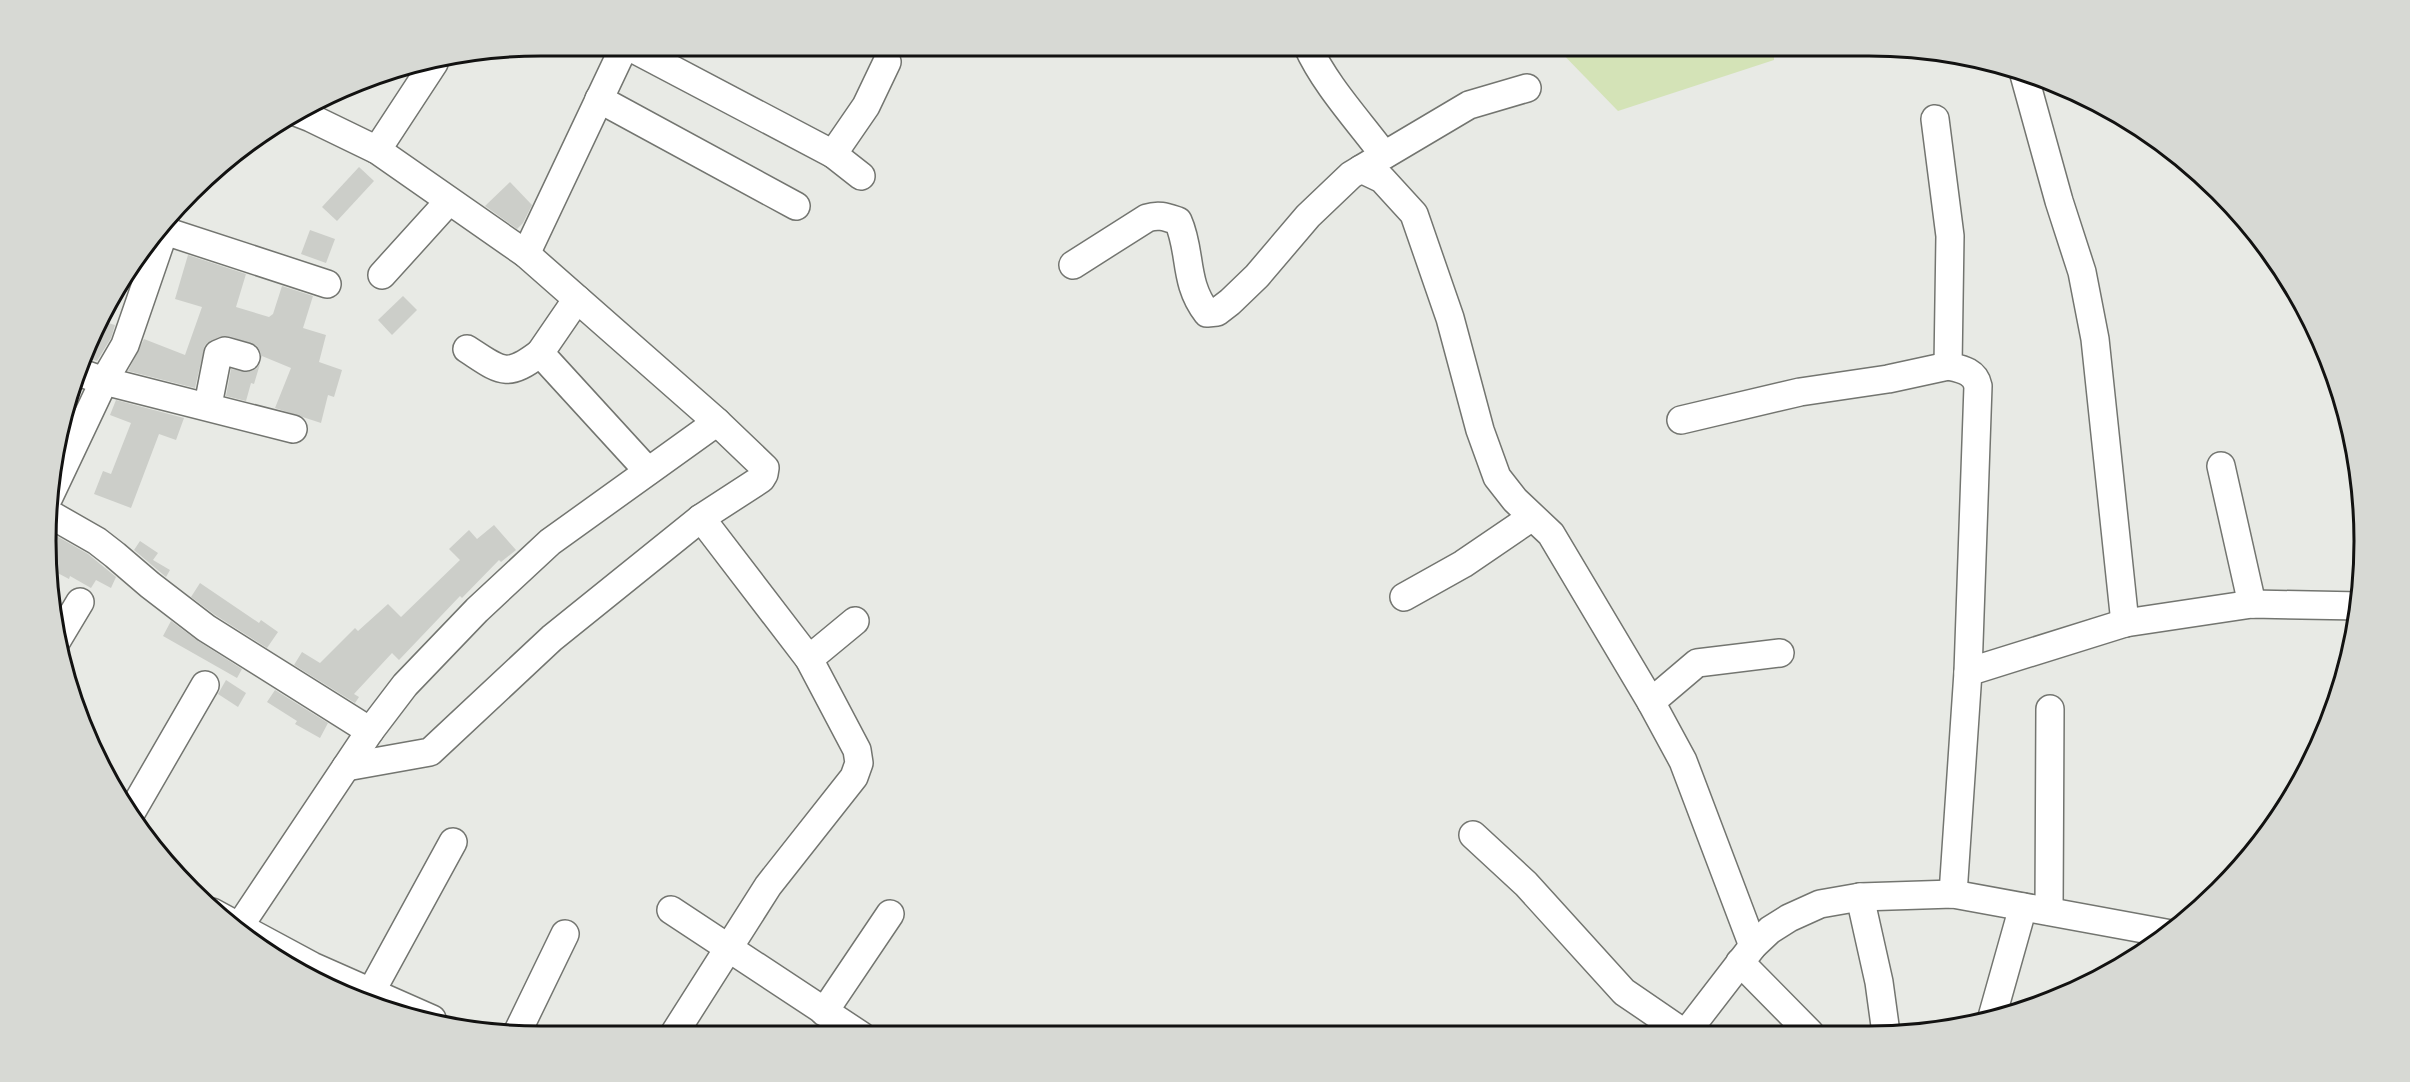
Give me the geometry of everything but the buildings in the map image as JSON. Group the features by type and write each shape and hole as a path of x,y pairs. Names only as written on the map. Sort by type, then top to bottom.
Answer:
{"street":[{"path":"526,254 618,56"},
{"path":"647,56 833,154 861,176"},
{"path":"1312,56 1384,155"},
{"path":"833,154 866,106 887,62"},
{"path":"377,150 430,69"},
{"path":"2027,82 2059,201 2082,272 2095,339 2125,623"},
{"path":"1073,265 1147,218 1158,214 1178,221 1182,230 1187,267 1198,301 1207,313 1217,312 1257,276 1308,216 1361,169 1469,105 1527,88"},
{"path":"599,99 796,206"},
{"path":"314,112 377,150 526,254 717,422 762,465 764,474 701,518 552,638 430,752 346,767"},
{"path":"1935,119 1950,236 1948,366"},
{"path":"1361,169 1382,178 1414,214 1450,318 1480,430 1497,477 1515,500 1551,534 1652,702 1683,761 1747,954 1804,1026"},
{"path":"382,275 449,201"},
{"path":"169,230 327,284"},
{"path":"63,459 93,377 125,345 164,236"},
{"path":"467,349 489,364 508,370 518,369 540,353 577,298"},
{"path":"208,405 218,354 225,351 246,357"},
{"path":"540,353 648,471"},
{"path":"1681,420 1800,392 1888,380 1948,366 1967,371 1977,380 1968,672 1953,894"},
{"path":"93,377 208,405 293,429"},
{"path":"242,923 370,731 405,685 477,610 550,542 717,422"},
{"path":"2221,466 2252,604"},
{"path":"1404,597 1463,564 1532,517"},
{"path":"57,518 97,541 116,555 150,585 206,628 370,731"},
{"path":"679,1026 768,886 854,777 859,763 856,750 809,659 701,518"},
{"path":"64,629 80,602"},
{"path":"1968,672 2125,623 2252,604 2350,606"},
{"path":"809,659 855,621"},
{"path":"1652,702 1697,663 1780,653"},
{"path":"135,807 206,685"},
{"path":"1995,1010 2036,909 2050,709"},
{"path":"1473,835 1526,885 1624,992 1673,1026"},
{"path":"369,995 453,842"},
{"path":"1691,1026 1747,954 1770,930 1820,904 1860,897 1953,894 2157,931"},
{"path":"1860,897 1879,982 1885,1026"},
{"path":"671,910 846,1026"},
{"path":"824,1012 890,914"},
{"path":"521,1025 565,934"},
{"path":"276,948 349,987"}],"green space":[{"path":"1565,56 1774,56 1774,60 1618,111"}]}
